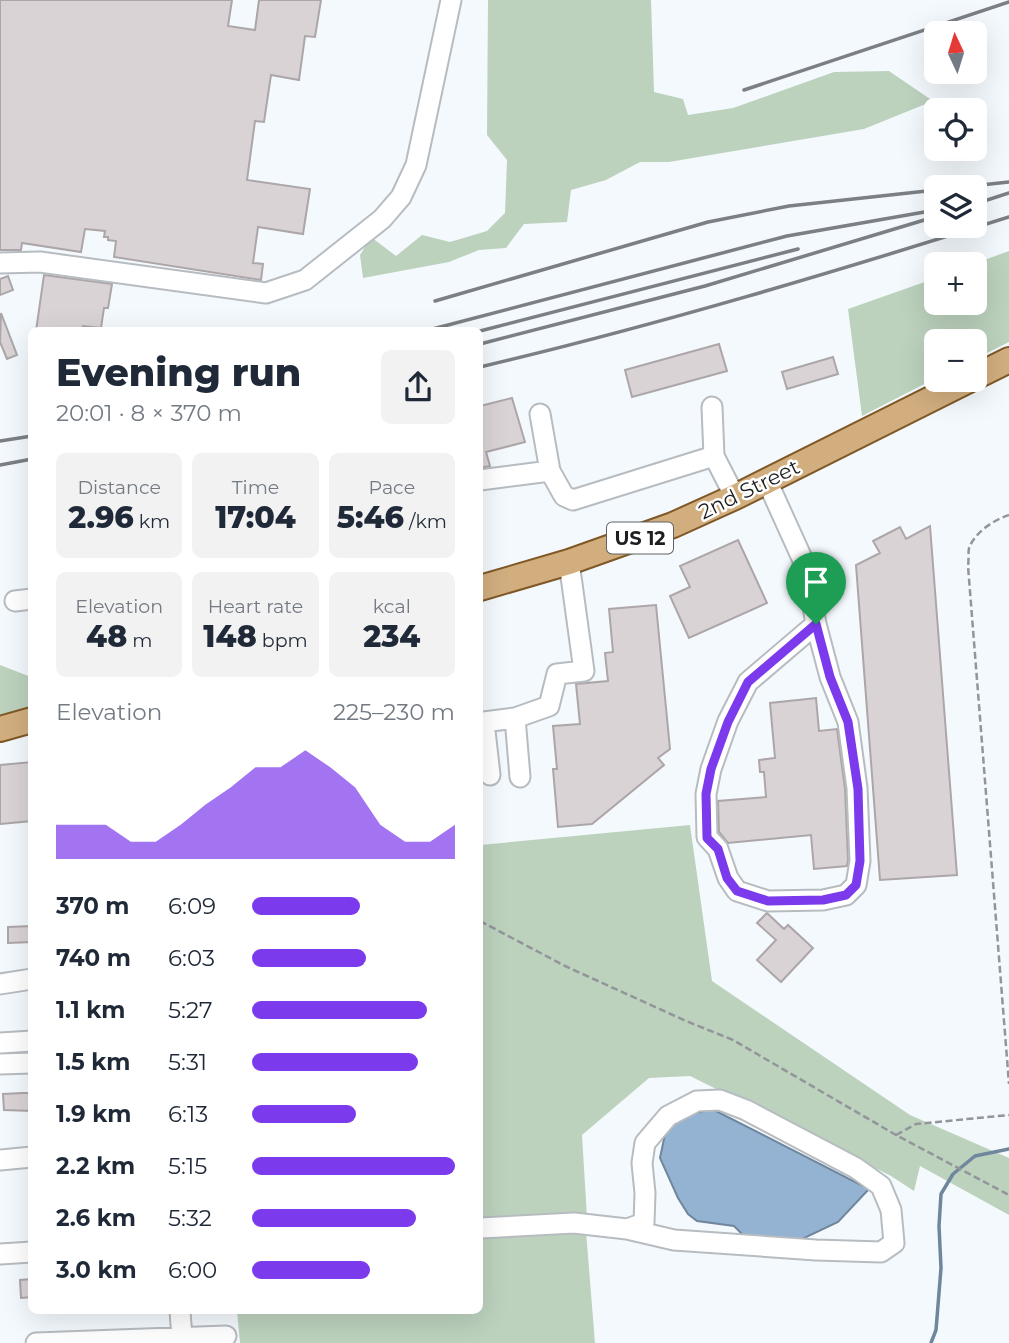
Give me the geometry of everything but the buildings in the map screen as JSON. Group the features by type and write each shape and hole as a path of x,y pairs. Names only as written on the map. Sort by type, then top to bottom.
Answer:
{"main road":[{"path":"987,371 1009,360"},
{"name":"2nd Street","path":"483,588 569,562 673,525 945,392"},
{"path":"0,729 28,721"}],"street":[{"path":"0,263 40,262 266,293 305,280 382,219 401,197 416,165 451,0"},
{"path":"712,407 715,456 735,497"},
{"path":"540,414 550,471 564,496 573,500 715,456"},
{"path":"483,480 550,471"},
{"path":"767,481 806,567 816,624 830,677 848,722 858,789 860,861 856,885 846,895 823,900 768,901 737,891 727,878 718,849 707,838 706,794 711,769 728,722 748,682 816,624"},
{"path":"490,775 484,722 514,718 549,706 557,674 584,671 569,562"},
{"path":"514,718 520,777"},
{"path":"0,984 28,980"},
{"path":"0,1043 28,1041"},
{"path":"0,1064 28,1063"},
{"path":"483,1228 574,1223 627,1229 674,1240 816,1250 881,1252 894,1243 891,1210 881,1186 846,1163 746,1110 720,1100 697,1101 668,1116 645,1143 642,1163 644,1223 627,1229"},
{"path":"0,1160 28,1157"},
{"path":"0,1254 28,1252"},
{"path":"180,1314 182,1338"},
{"path":"36,1343 226,1336"}],"path":[{"path":"1009,515 998,518 981,530 970,548 968,566 1009,1084"},
{"path":"483,923 577,971 733,1040 895,1135 1009,1195"},
{"path":"895,1135 916,1124 1009,1115"}],"green space":[{"path":"488,0 651,0 654,92 683,99 688,115 733,108 834,72 889,71 929,98 924,98 924,105 864,129 669,162 640,162 606,180 571,190 567,222 524,224 506,248 479,250 449,262 363,278 360,255 371,237 396,256 422,235 450,242 487,231 505,213 507,160 487,135"},
{"path":"1009,251 1009,342 987,353 987,329 924,329 924,384 862,416 848,309 924,282 924,315 987,315 987,259"},
{"path":"0,665 28,676 28,708 0,715"},
{"path":"690,825 712,981 910,1115 1009,1158 1009,1215 920,1166 914,1191 891,1176 690,1076 649,1078 582,1135 587,1217 483,1221 483,845"},
{"path":"586,1231 595,1343 240,1343 237,1314 483,1314 483,1237"}],"water":[{"path":"712,1109 869,1189 838,1222 800,1240 743,1235 734,1226 697,1221 688,1214 678,1198 660,1158 668,1120"}],"waterway":[{"path":"931,1343 936,1330 941,1268 941,1194 953,1174 975,1156 1009,1149"}],"railway":[{"path":"744,90 1009,2"},
{"path":"987,184 1009,182"},
{"path":"435,301 708,222 789,206 924,191"},
{"path":"987,200 1009,193"},
{"path":"440,327 787,236 924,212"},
{"path":"483,366 746,297 1009,217"},
{"path":"483,343 705,286 924,220"},
{"path":"483,330 798,249"},
{"path":"0,441 28,437"},
{"path":"0,465 28,460"}],"route":[{"path":"816,624 830,677 848,722 858,789 860,861 856,885 846,895 823,900 768,901 737,891 727,878 718,849 707,838 706,794 711,769 728,722 748,682 816,624"}]}
